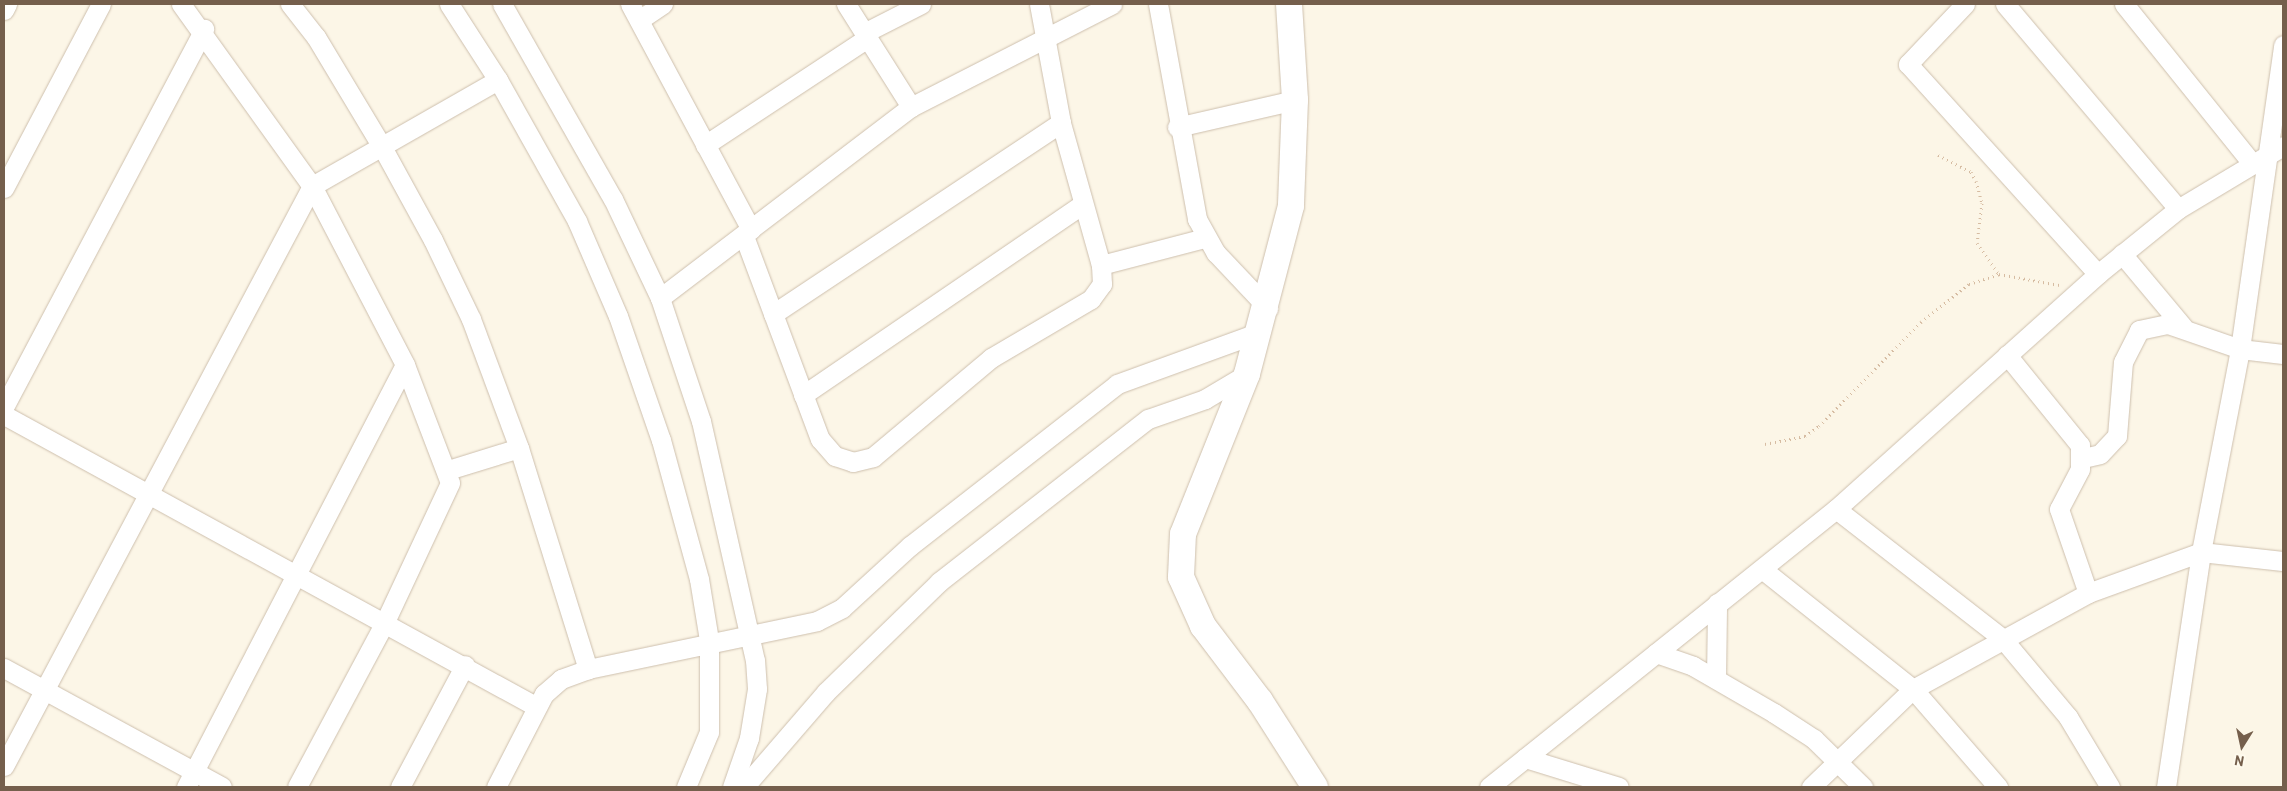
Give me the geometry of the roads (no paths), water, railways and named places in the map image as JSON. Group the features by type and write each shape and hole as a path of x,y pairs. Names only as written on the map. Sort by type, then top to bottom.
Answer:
{"street":[{"path":"4,10 7,4"},
{"path":"4,188 101,4"},
{"path":"181,4 204,29 312,186 405,365 448,470 447,495 385,622 298,787"},
{"path":"290,4 316,37 381,145 471,318 519,448 588,669"},
{"path":"449,4 498,80 577,221 618,316 663,449 699,579 709,640 709,732 686,787"},
{"path":"502,4 613,200 660,298 701,421 750,632 757,689 749,738 732,787"},
{"path":"662,4 635,12 706,144 747,233 773,314 803,395 828,450 853,462 873,456 991,358 1091,299 1102,284 1101,265 1061,123 1043,36 1039,4"},
{"path":"846,4 911,107"},
{"path":"706,144 866,36 921,4"},
{"path":"660,298 911,107 1043,36 1112,4"},
{"path":"1158,4 1177,128 1190,192 1205,238 1264,320"},
{"path":"1290,4 1295,100 1291,206 1264,320 1247,374 1183,534 1180,577 1203,626 1260,701 1315,787"},
{"path":"1965,4 1908,64 2098,274"},
{"path":"2005,4 2178,209"},
{"path":"2124,4 2258,159"},
{"path":"4,408 204,29"},
{"path":"2166,787 2201,552 2240,349 2258,159 2283,45"},
{"path":"4,766 312,186 498,80"},
{"path":"1177,128 1295,100"},
{"path":"773,314 1061,123"},
{"path":"1489,787 1836,509 2079,290 2122,254 2178,209 2258,159 2283,146"},
{"path":"803,395 1083,204"},
{"path":"1101,265 1205,238"},
{"path":"2122,254 2183,327"},
{"path":"496,787 535,706 561,679 588,669 709,640 750,632 790,628 842,608 925,533 1117,384 1264,320"},
{"path":"2083,458 2100,454 2117,436 2123,362 2139,330 2168,324 2183,327 2240,349 2283,354"},
{"path":"2007,355 2067,425 2083,458"},
{"path":"190,780 405,365"},
{"path":"744,787 826,692 939,582 1148,419 1205,398 1247,374"},
{"path":"4,415 147,495 298,573 535,706"},
{"path":"448,470 519,448"},
{"path":"2083,458 2059,509 2088,593"},
{"path":"1836,509 2002,638 2068,717 2112,787"},
{"path":"1811,787 1913,689 2002,638 2088,593 2201,552 2283,561"},
{"path":"1762,568 1913,689 1998,787"},
{"path":"1716,679 1717,603"},
{"path":"1656,653 1716,679 1814,739 1863,787"},
{"path":"400,787 465,665"},
{"path":"4,668 45,688 190,780 222,787"},
{"path":"1525,758 1619,787"}]}
